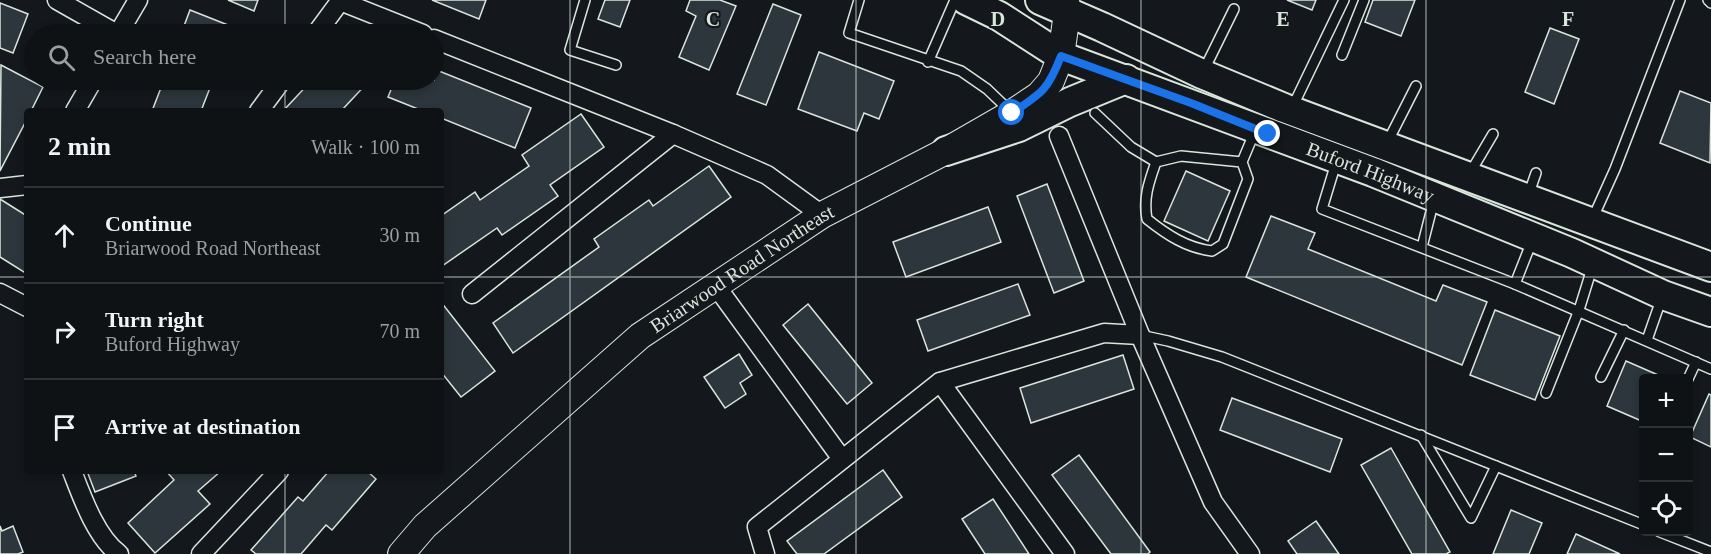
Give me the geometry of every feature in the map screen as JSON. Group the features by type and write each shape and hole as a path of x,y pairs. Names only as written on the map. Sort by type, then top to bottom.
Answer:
{"main road":[{"name":"Buford Highway","path":"966,0 999,16 1061,56 1337,158 1594,262 1663,295 1711,312"},
{"name":"Buford Highway","path":"1040,0 1067,6 1102,27 1202,74 1291,110 1468,176 1532,186 1591,222 1711,267"},
{"path":"946,151 1019,127 1070,102 1126,79"}],"street":[{"path":"57,0 99,24"},
{"path":"123,24 138,0"},
{"path":"324,24 341,1 398,24"},
{"name":"Briarwood Road Northeast","path":"400,554 425,526 640,336 822,215 946,151 1039,95 1051,81 1061,56 1067,6"},
{"path":"444,43 673,134 767,176 822,215"},
{"path":"77,108 87,90"},
{"path":"261,108 275,90"},
{"path":"472,294 673,134"},
{"path":"1059,136 1140,335 1213,502 1250,554"},
{"path":"0,188 24,185"},
{"path":"716,286 842,459"},
{"path":"0,293 24,305"},
{"path":"765,554 756,527 940,382 1104,333 1140,335"},
{"path":"940,382 1065,554"},
{"path":"73,474 84,502 111,548 119,554"},
{"path":"201,554 276,474"}],"lane":[{"path":"585,0 570,50 616,65"},
{"path":"860,0 849,33 928,62 961,71 987,89 1012,113"},
{"path":"928,62 955,0"},
{"path":"1291,110 1344,0"},
{"path":"1342,55 1364,0"},
{"path":"1591,222 1615,169 1680,0"},
{"path":"1202,74 1234,9"},
{"path":"1386,146 1416,86"},
{"path":"1095,113 1131,147 1156,162 1181,156 1242,162"},
{"path":"1156,162 1144,203 1147,219 1169,237 1212,251 1223,244 1248,178 1242,162 1256,129"},
{"path":"1468,176 1493,134"},
{"path":"1337,158 1322,209 1579,310 1711,369"},
{"path":"1422,247 1435,198"},
{"path":"1515,284 1533,238"},
{"path":"1546,393 1579,310 1594,262"},
{"path":"1647,340 1663,295"},
{"path":"1601,377 1624,330"},
{"path":"1140,335 1168,340 1222,357 1639,523"},
{"path":"1691,374 1696,362"},
{"path":"1421,435 1471,518 1496,466"},
{"path":"1672,536 1711,552"}],"building":[{"path":"228,0 258,0 254,11"},
{"path":"432,0 486,0 479,19"},
{"path":"605,0 630,0 620,27 598,19"},
{"path":"690,0 720,0 736,6 709,70 679,57 696,16 686,11"},
{"path":"1287,0 1316,0 1312,10"},
{"path":"1373,0 1415,0 1401,36 1365,22"},
{"path":"0,3 28,14 13,53 0,48"},
{"path":"773,4 801,15 766,105 737,94"},
{"path":"190,10 225,24 185,24"},
{"path":"1550,28 1579,39 1554,104 1525,92"},
{"path":"819,52 894,81 879,119 864,113 857,131 798,109"},
{"path":"1,65 24,77 24,90 42,90 32,108 24,108 24,125 0,171"},
{"path":"444,73 531,108 515,148 444,119 444,108 416,108 388,97 391,90 444,90"},
{"path":"160,90 209,90 202,108 153,108"},
{"path":"303,90 361,90 344,108 286,108"},
{"path":"1680,91 1711,103 1710,163 1660,143"},
{"path":"581,114 604,147 550,185 558,196 502,235 497,228 444,265 444,214 475,192 480,200 529,166 522,155"},
{"path":"709,166 731,197 513,353 493,323 599,247 594,239 649,200 653,206"},
{"path":"1186,171 1230,191 1208,241 1164,221"},
{"path":"1047,184 1084,281 1054,293 1017,196"},
{"path":"0,199 24,214 24,272 0,257"},
{"path":"988,207 1001,242 906,277 893,242"},
{"path":"1271,216 1315,233 1308,249 1436,301 1443,285 1487,302 1462,365 1246,277"},
{"path":"1018,284 1030,315 928,351 917,320"},
{"path":"808,304 872,383 847,404 783,325"},
{"path":"444,306 495,371 461,397 444,376"},
{"path":"1495,310 1560,336 1535,400 1470,375"},
{"path":"739,354 752,375 740,383 746,394 725,408 704,377"},
{"path":"1123,355 1134,389 1031,423 1020,388"},
{"path":"1626,361 1656,374 1639,374 1639,420 1607,406"},
{"path":"1709,394 1711,395 1711,447 1693,438 1693,430"},
{"path":"1232,398 1342,439 1330,472 1220,430"},
{"path":"1391,448 1450,552 1412,554 1361,465"},
{"path":"1079,455 1150,552 1148,554 1111,554 1052,475"},
{"path":"883,470 902,497 824,554 797,554 787,541"},
{"path":"88,474 135,474 136,476 95,492"},
{"path":"169,474 218,474 198,491 210,504 155,553 128,523 174,480"},
{"path":"326,474 370,474 376,479 332,530 326,525 301,554 256,554 251,550 298,497 303,501"},
{"path":"993,499 1029,554 985,554 962,519"},
{"path":"1511,510 1542,523 1529,554 1493,554"},
{"path":"1316,521 1339,554 1297,554 1288,541"},
{"path":"0,526 2,531 13,526 23,552 0,554"},
{"path":"1576,534 1620,554 1567,554"}],"route":[{"path":"1012,113 1039,95 1051,81 1061,56 1191,103 1268,134"}]}
